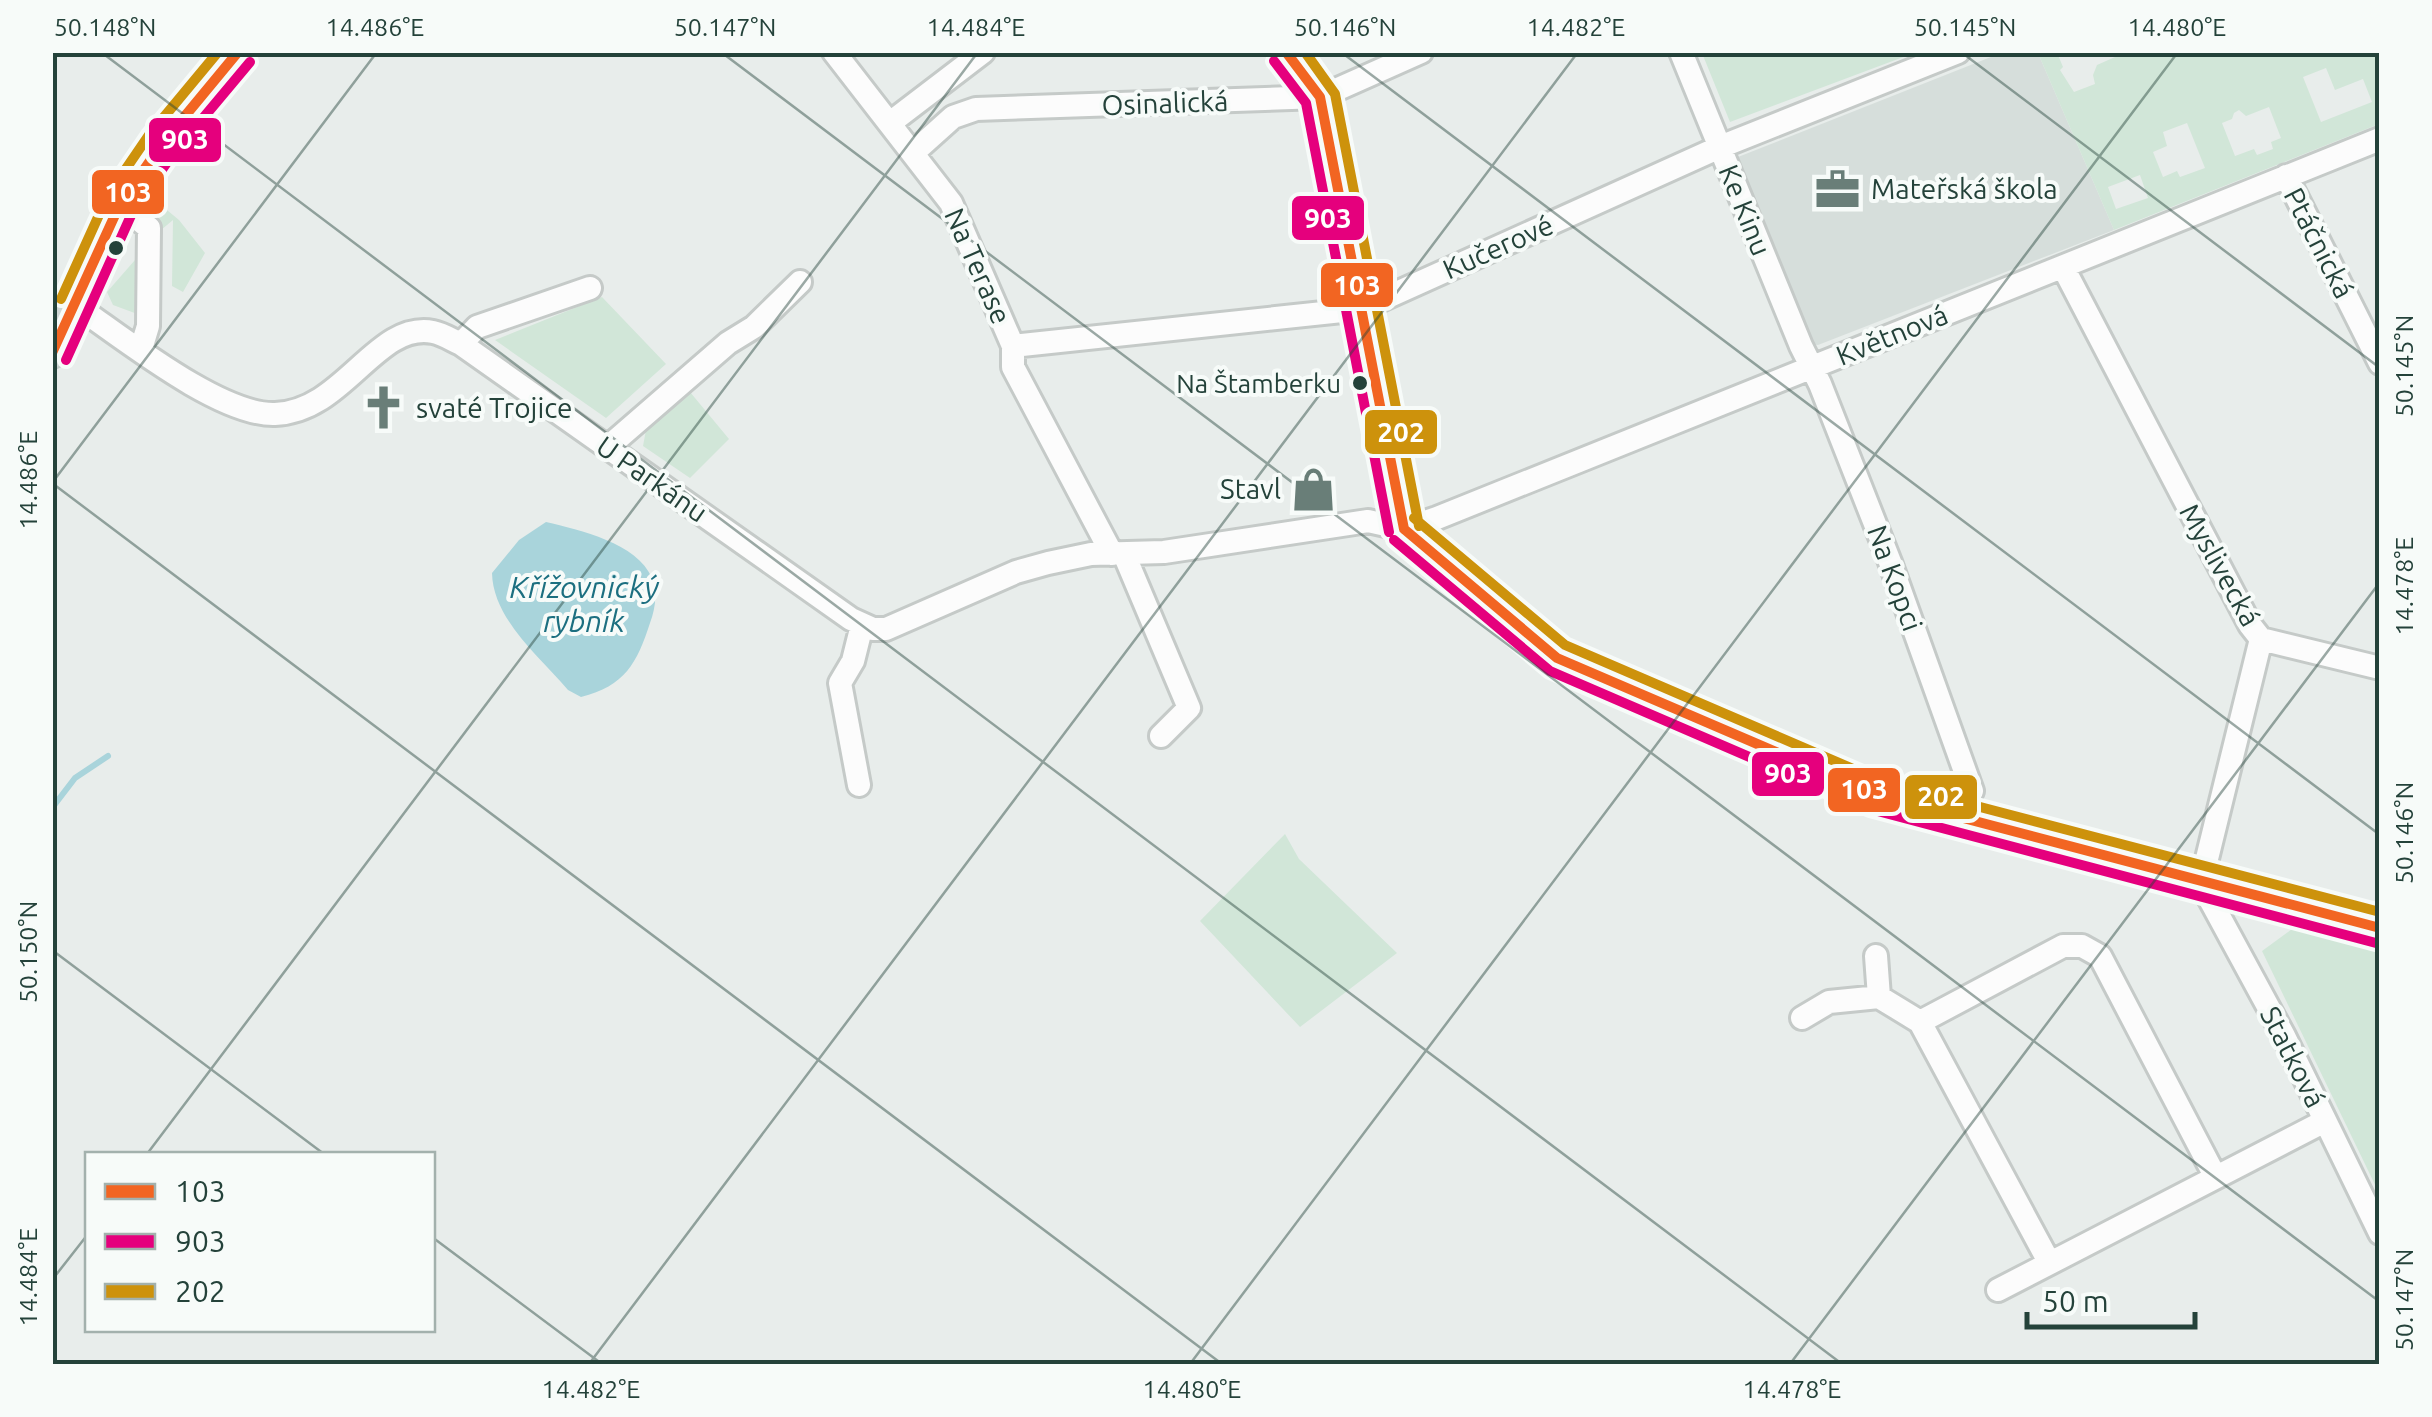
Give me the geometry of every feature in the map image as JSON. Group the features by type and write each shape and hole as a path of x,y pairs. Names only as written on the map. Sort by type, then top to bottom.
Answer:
{"main road":[{"path":"52,354 64,298 120,204 161,145 238,52"}],"street":[{"name":"Na Terase","path":"834,52 951,203 1013,346 1014,366 1109,554"},
{"path":"890,122 983,52"},
{"path":"1286,52 1320,97 1404,529"},
{"name":"Osinalická","path":"914,152 953,117 976,109 1320,97 1421,52"},
{"name":"Ke Kinu","path":"1681,52 1800,346 1812,367"},
{"name":"Kučerové","path":"1013,346 1361,309 1720,148 1958,52"},
{"name":"Květnová","path":"1404,529 2380,138"},
{"name":"Ptáčnická","path":"2286,176 2380,364"},
{"path":"120,204 150,228 148,326 141,350"},
{"name":"Myslivecká","path":"2062,267 2250,625 2261,639 2201,883"},
{"path":"608,447 728,343 754,327 800,282"},
{"path":"461,344 477,326 590,288"},
{"name":"U Parkánu","path":"64,298 208,394 244,410 274,414 305,408 326,398 381,347 406,334 431,331 461,344 862,625"},
{"name":"Na Kopci","path":"1812,367 1883,544 1972,791"},
{"path":"859,785 840,683 854,661 862,625 886,629 1030,567 1109,554 1164,552 1368,521 1404,529 1557,658 1582,672 1876,795 2380,928"},
{"path":"1109,554 1189,708 1162,736"},
{"path":"2261,639 2380,668"},
{"name":"Statková","path":"2201,883 2284,1036 2380,1234"},
{"path":"1920,1022 2062,946 2082,946 2100,956 2215,1176"},
{"path":"1876,956 1879,996"},
{"path":"1802,1018 1830,1002 1879,996 1920,1022 2049,1262"},
{"path":"1998,1290 2325,1120"}],"shaded area":[{"path":"2001,53 2038,53 2114,230 1818,345 1811,344 1732,164 1738,157"}],"green space":[{"path":"1702,53 1914,53 1730,122"},
{"path":"2038,53 2062,53 2058,55 2063,67 2060,70 2074,92 2095,84 2097,65 2124,53 2379,53 2379,124 2114,230","holes":["2326,68 2335,90 2363,79 2372,102 2321,122 2303,77","2269,107 2281,138 2271,142 2273,149 2257,155 2254,149 2235,156 2222,123 2239,110 2246,116","2187,123 2205,168 2180,177 2177,171 2163,177 2153,152 2167,146 2163,132","2140,175 2148,198 2116,209 2108,187"]},
{"path":"150,196 179,220 205,253 183,292 172,286 173,220 161,230 161,214"},
{"path":"135,260 135,302 140,315 113,305 107,292"},
{"path":"602,297 666,364 606,418 495,340"},
{"path":"690,392 729,439 690,478 643,446 646,430"},
{"path":"1285,834 1299,859 1397,953 1300,1027 1200,921"},
{"path":"2292,929 2379,952 2379,1193 2262,951"}],"water":[{"name":"Křížovnický rybník","path":"546,522 621,547 645,566 654,584 653,612 634,661 609,686 581,697 568,690 520,636 494,590 492,573 519,540"}],"waterway":[{"path":"52,808 75,778 108,756"}],"transit line":[{"name":"202","path":"61,299 108,195 149,135 218,52"},
{"name":"103","path":"52,353 120,204 161,145 238,52"},
{"name":"103","path":"1286,52 1320,97 1404,529"},
{"name":"202","path":"1305,52 1335,94 1419,526"},
{"name":"903","path":"1274,61 1306,103 1389,532"},
{"name":"903","path":"66,360 133,211 173,154 250,62"},
{"name":"202","path":"1414,518 1565,645 1881,781 2380,912"},
{"name":"103","path":"1404,529 1557,658 1876,795 2380,928"},
{"name":"903","path":"1394,540 1550,671 1870,809 2376,943"}],"place":[{"name":"Mateřská škola","path":"1838,189"},
{"name":"Na Štamberku","path":"1360,383"},
{"name":"svaté Trojice","path":"383,408"},
{"name":"Stavl","path":"1314,489"}]}
